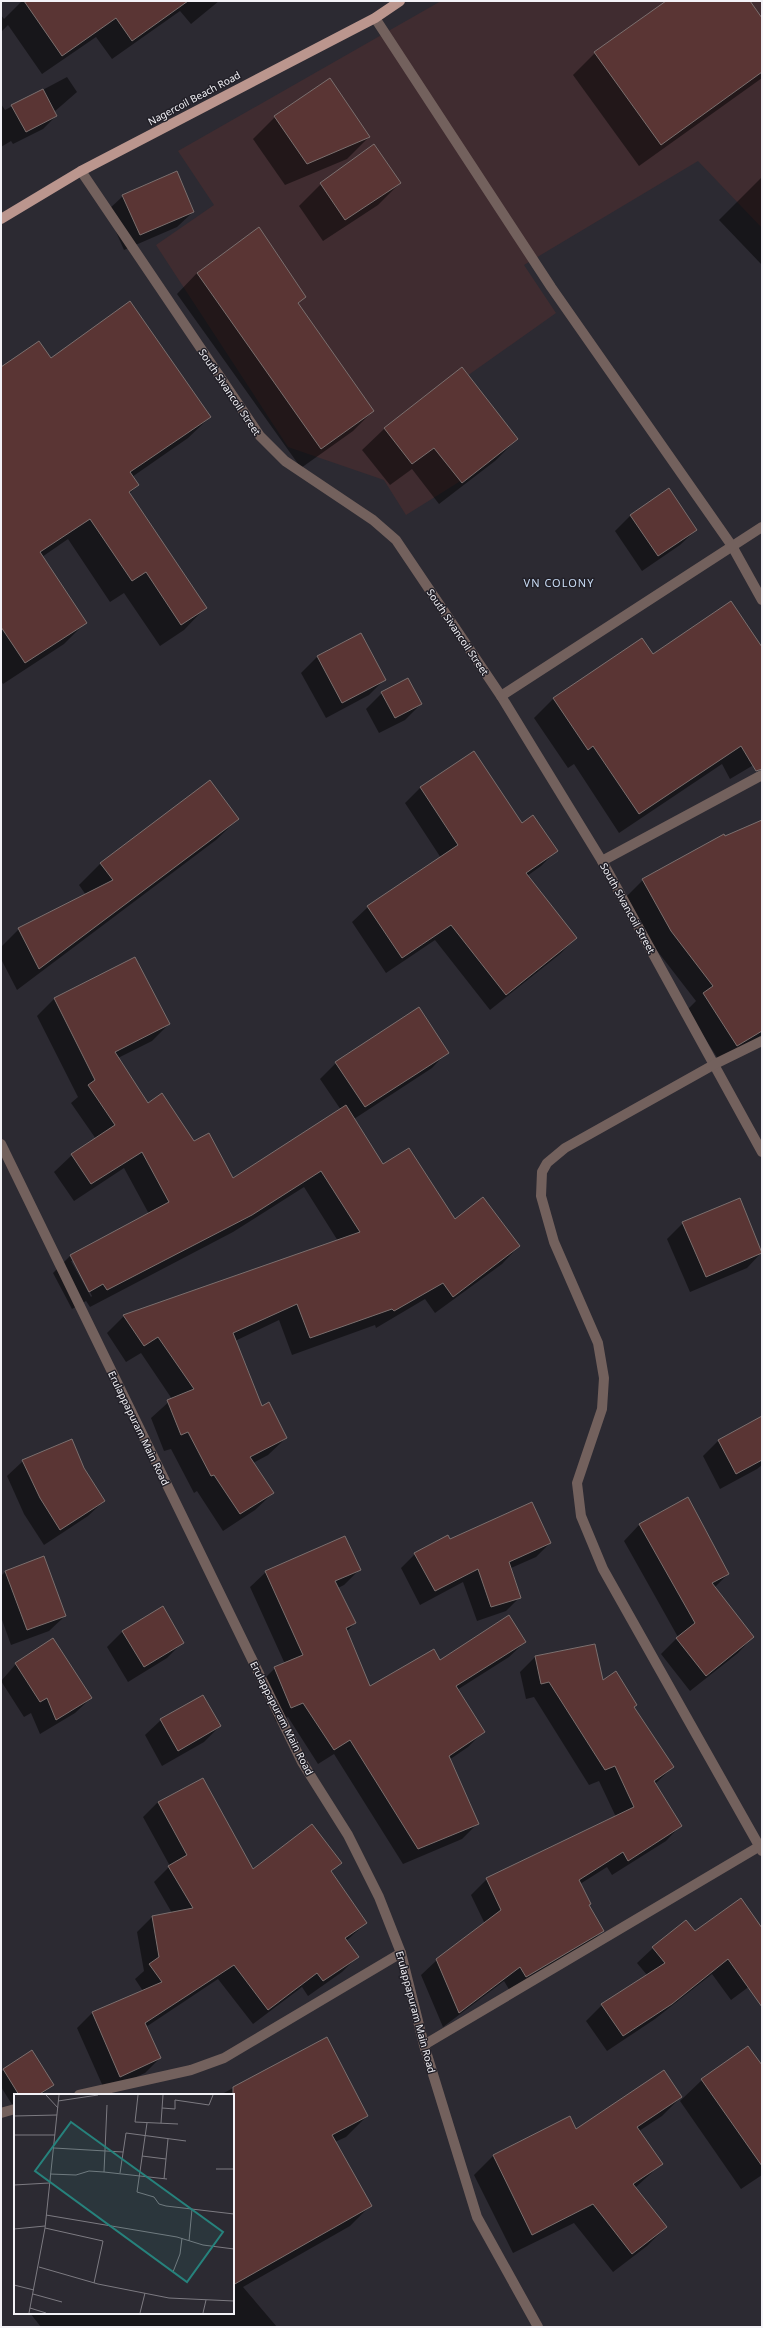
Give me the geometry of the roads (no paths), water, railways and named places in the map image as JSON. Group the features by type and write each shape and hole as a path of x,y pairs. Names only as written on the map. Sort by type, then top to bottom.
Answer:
{"main road":[{"name":"Nagercoil Beach Road","path":"1,219 82,171 375,18 400,1"}],"street":[{"path":"375,18 552,287 732,546 762,600"},
{"name":"South Sivancoil Street","path":"82,171 260,436 285,461 373,520 396,540 501,696 602,861 762,1152"},
{"path":"501,696 762,527"},
{"path":"602,861 762,776"},
{"path":"424,2045 761,1848 603,1569 581,1516 577,1483 602,1409 604,1378 598,1343 554,1242 541,1196 542,1172 547,1163 565,1148 714,1064 762,1040"},
{"name":"Erulappapuram Main Road","path":"1,1144 302,1762 348,1835 376,1890 401,1953 424,2045 477,2217 538,2327"},
{"path":"83,2094 191,2070 224,2058 401,1953"},
{"path":"1,2113 14,2109"}],"district":[{"name":"VN COLONY","path":"559,583"}]}
